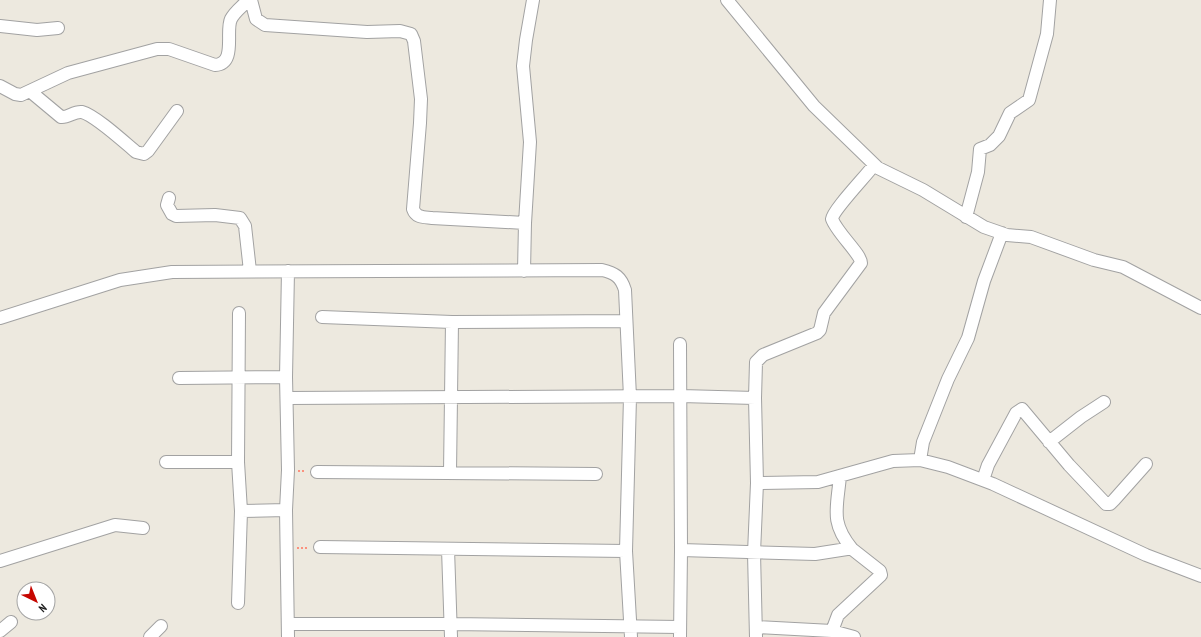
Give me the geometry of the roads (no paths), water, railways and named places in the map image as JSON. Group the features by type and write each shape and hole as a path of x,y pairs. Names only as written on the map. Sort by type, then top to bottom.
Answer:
{"street":[{"path":"0,86 18,95 30,92 68,73 157,49 169,49 215,65 221,64 225,60 230,45 231,19 250,0 256,19 265,25 367,32 400,31 411,34 414,41 420,99 414,213 418,216 432,218 525,223"},
{"path":"524,271 525,223 530,142 523,66 533,0"},
{"path":"727,0 814,106 874,165 923,190 984,227 1002,233 1031,237 1088,258 1123,267 1201,308"},
{"path":"966,217 978,172 980,150 990,146 995,141 1010,113 1026,104 1031,95 1047,34 1050,0"},
{"path":"0,26 37,30 58,28"},
{"path":"30,92 61,117 66,117 76,112 83,113 98,122 136,152 142,154 148,151 177,111"},
{"path":"854,637 832,631 756,632 754,553 757,483 755,367 758,358 763,355 817,333 820,330 824,313 861,264 859,257 835,228 832,219 834,212 863,181 874,165"},
{"path":"168,198 167,205 172,214 176,216 215,215 240,218 245,226 250,271"},
{"path":"920,460 923,442 948,379 968,338 984,281 1002,233"},
{"path":"0,318 37,305 133,277 172,272 602,270 612,272 619,276 625,290 630,397 626,551 631,632"},
{"path":"288,271 286,377 288,398 288,470 286,510 289,624 288,637"},
{"path":"238,603 241,511 238,462 239,313"},
{"path":"322,317 452,322 626,321"},
{"path":"450,472 452,322"},
{"path":"289,624 450,624 631,632 680,632 682,550 680,344"},
{"path":"180,378 286,377"},
{"path":"288,398 681,396 755,398"},
{"path":"1049,442 1081,416 1104,402"},
{"path":"983,480 1003,437 1016,413 1020,410 1025,410 1049,442 1101,500 1108,504 1146,464"},
{"path":"757,483 818,482 893,461 920,460 983,480 1032,501 1146,555 1201,576"},
{"path":"166,462 238,462"},
{"path":"317,472 596,474"},
{"path":"832,631 838,615 881,575 880,571 852,549 838,530 836,521 840,476"},
{"path":"241,511 286,510"},
{"path":"0,561 115,525 142,528"},
{"path":"320,548 626,551"},
{"path":"448,549 450,637"},
{"path":"682,550 816,554 843,549 852,549"},
{"path":"0,631 11,622"},
{"path":"150,637 161,626"}]}
